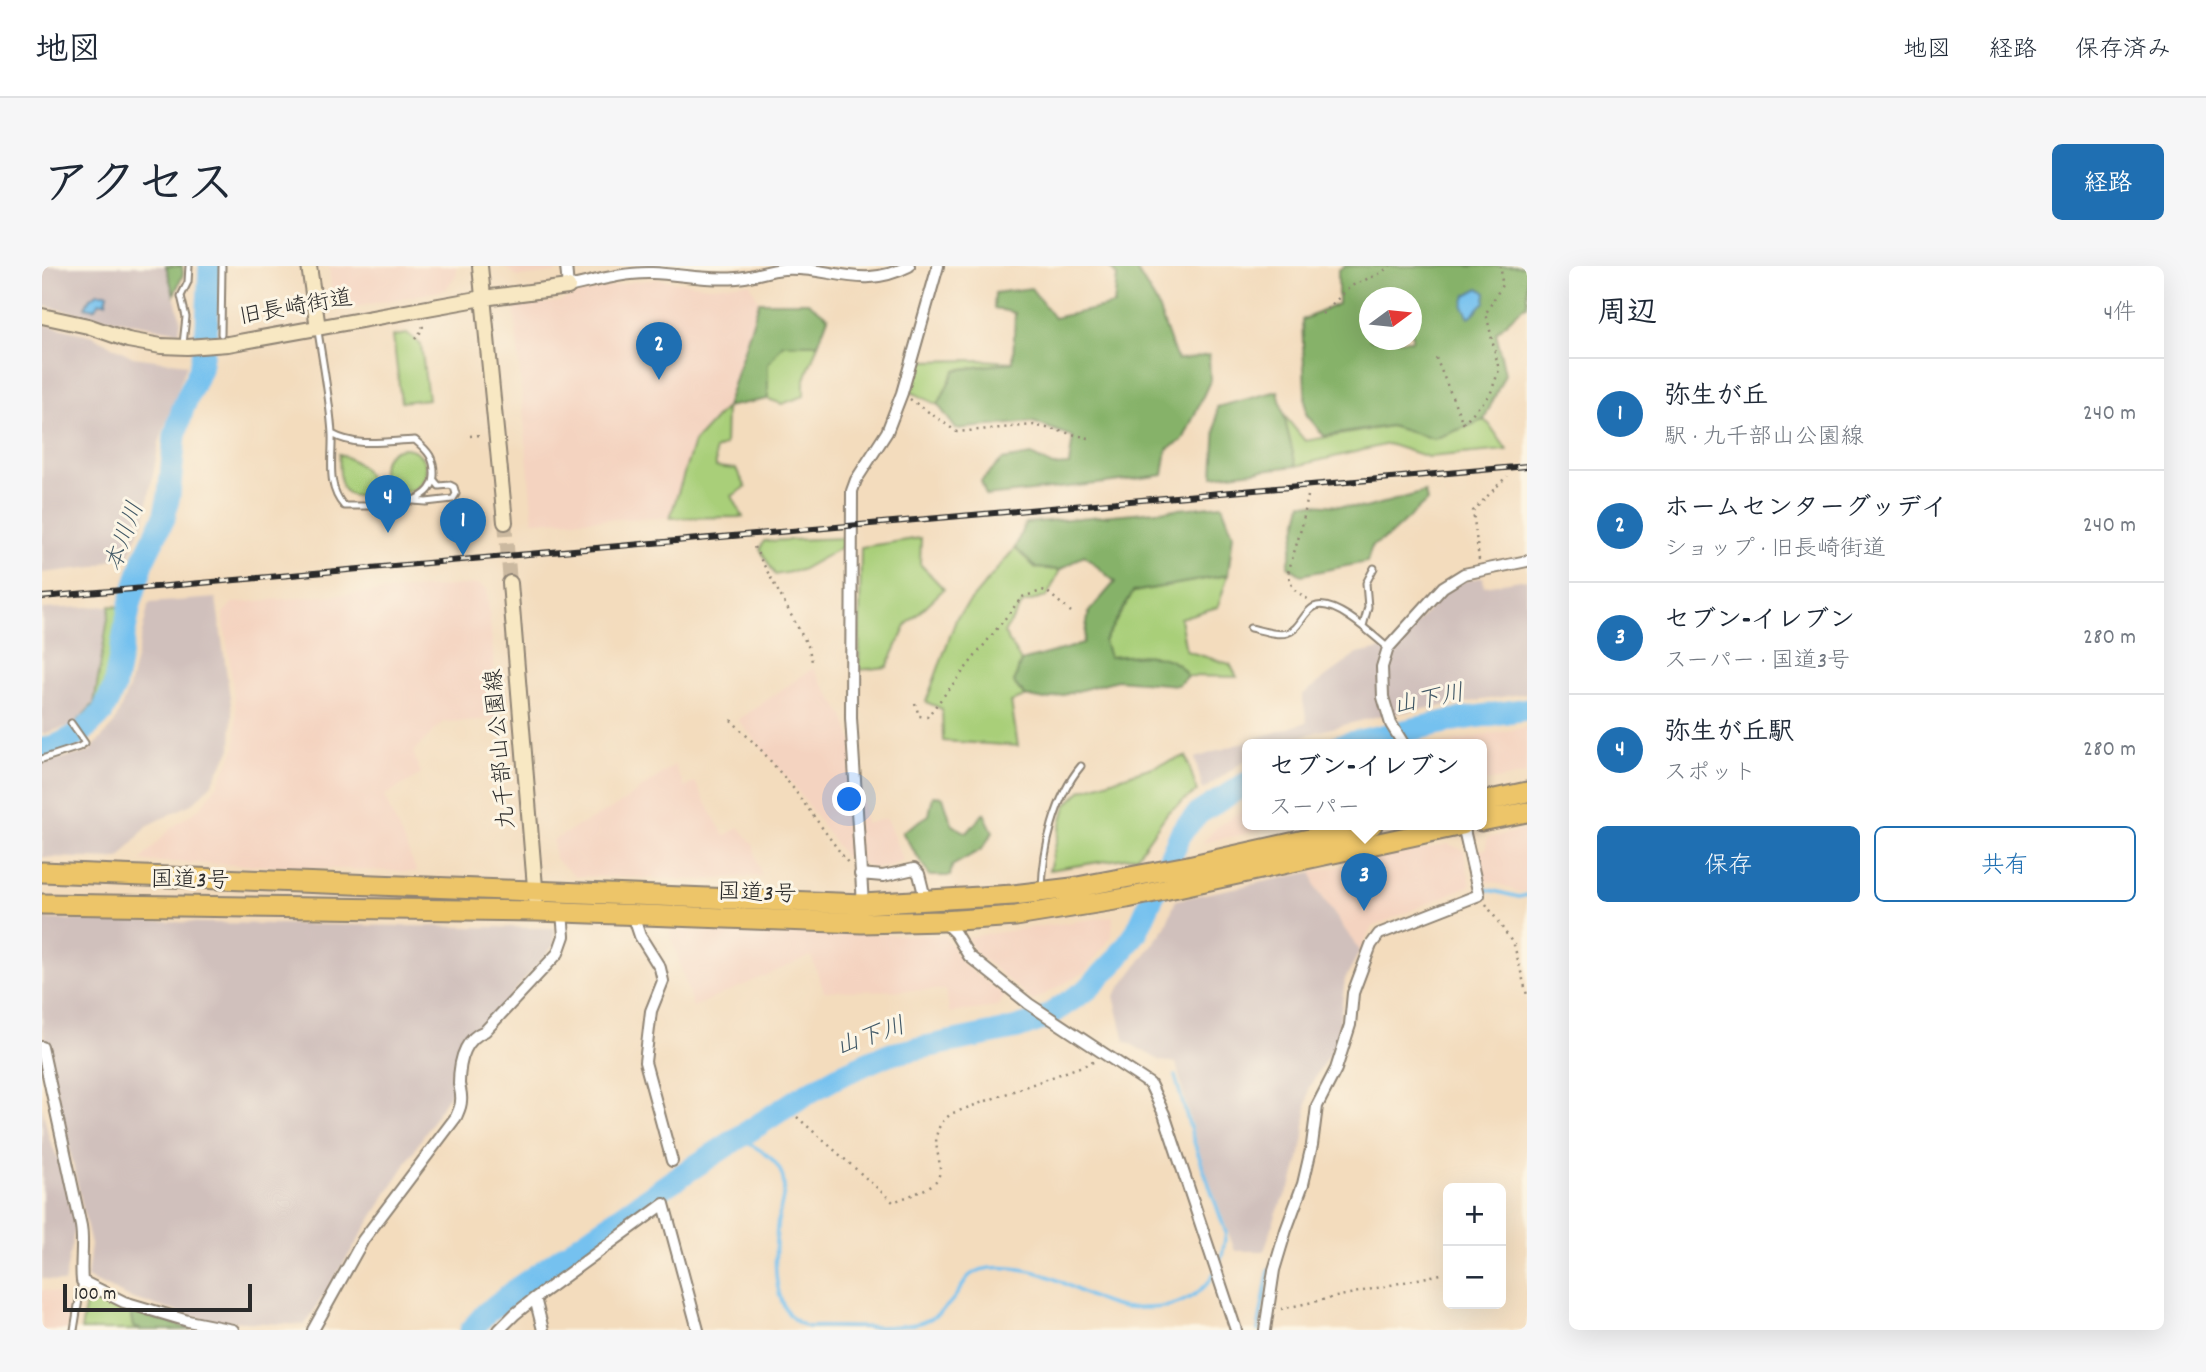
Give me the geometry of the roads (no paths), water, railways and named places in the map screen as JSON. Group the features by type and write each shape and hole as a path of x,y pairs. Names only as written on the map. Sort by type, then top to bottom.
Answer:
{"highway":[{"path":"1487,801 1527,792"},
{"path":"1487,820 1527,812"},
{"name":"国道3号","path":"42,872 863,904 1042,892 1188,866 1350,830"},
{"name":"国道3号","path":"42,904 536,911 862,923 943,921 1016,916 1127,898 1439,830"}],"street":[{"path":"309,266 318,328"},
{"path":"480,266 505,522"},
{"path":"566,266 568,287"},
{"name":"旧長崎街道","path":"185,347 225,339 318,328 483,298 568,287 623,275 650,273 704,279 737,278 783,269 815,270 862,279 880,277 909,266"},
{"path":"863,904 850,719 852,491 856,480 887,432 902,393 938,266"},
{"path":"42,316 88,326 128,340 185,347"},
{"path":"1400,739 1391,724 1383,697 1382,667 1388,648 1443,587 1464,574 1527,561"},
{"name":"九千部山公園線","path":"510,583 536,911"},
{"path":"1265,1330 1274,1270 1306,1171 1317,1106 1336,1069 1346,1041 1353,993 1371,945 1379,934 1479,895 1463,830"},
{"path":"860,874 883,876 914,869 919,874 924,900 954,933 968,956 1035,1008 1150,1084 1157,1095 1236,1330"},
{"path":"313,1330 363,1240 456,1117 462,1099 459,1084 463,1056 469,1042 485,1031 558,953 564,936 562,912"},
{"path":"633,915 640,936 660,968 663,981 651,1011 645,1062 672,1161"},
{"path":"42,1047 81,1226 84,1245 80,1263 82,1281 124,1302 188,1321 233,1330"},
{"path":"499,1330 535,1298 664,1205 698,1330"},
{"path":"535,1298 543,1330"}],"lane":[{"path":"185,347 186,317 181,296 188,282 188,266"},
{"path":"222,266 225,339"},
{"path":"318,328 332,434 330,467 336,497 344,506 453,499 456,494 454,487 439,486 434,480"},
{"path":"332,434 345,441 362,443 415,440 429,451 434,462 434,480 428,493 413,501"},
{"path":"1363,626 1368,607 1366,583 1374,568"},
{"path":"1250,628 1285,634 1296,629 1306,613 1317,605 1325,605 1363,626 1388,648"},
{"path":"42,759 85,743 71,723"},
{"path":"1042,892 1047,849 1058,802 1070,779 1081,766"},
{"path":"74,1330 82,1281"}],"water":[{"path":"1479,288 1486,293 1485,302 1469,317 1463,306 1466,295"},
{"path":"98,293 108,293 106,302 100,302 94,309 85,307 90,298"}],"waterway":[{"name":"本川川","path":"42,750 81,733 102,713 114,688 130,604 145,556 164,518 175,436 183,408 200,369 207,326 210,266"},
{"name":"山下川","path":"1368,739 1455,720 1527,709"},
{"name":"山下川","path":"471,1330 486,1313 518,1288 671,1182 801,1097 837,1077 886,1055 1018,1028 1043,1019 1088,989 1116,960 1137,931 1182,831 1199,813 1242,786"},
{"path":"1481,890 1519,897 1527,895"},
{"path":"1344,1030 1346,1013"},
{"path":"1175,1076 1195,1145 1226,1233 1222,1256 1217,1266"},
{"path":"737,1138 770,1157 782,1175 783,1195 776,1241 778,1287 788,1312 797,1322 809,1327 880,1327 920,1323 946,1308 969,1276 996,1267 1038,1273 1108,1304 1130,1308 1161,1307 1179,1303 1201,1290 1214,1273"},
{"path":"1258,1330 1269,1269"}],"tunnel":[{"path":"505,522 510,583"}],"railway":[{"path":"42,597 1527,466"}],"place":[{"name":"ホームセンターグッデイ","path":"659,380"},
{"name":"弥生が丘駅","path":"388,533"},
{"name":"弥生が丘","path":"463,556"},
{"name":"セブン-イレブン","path":"1364,911"}]}
